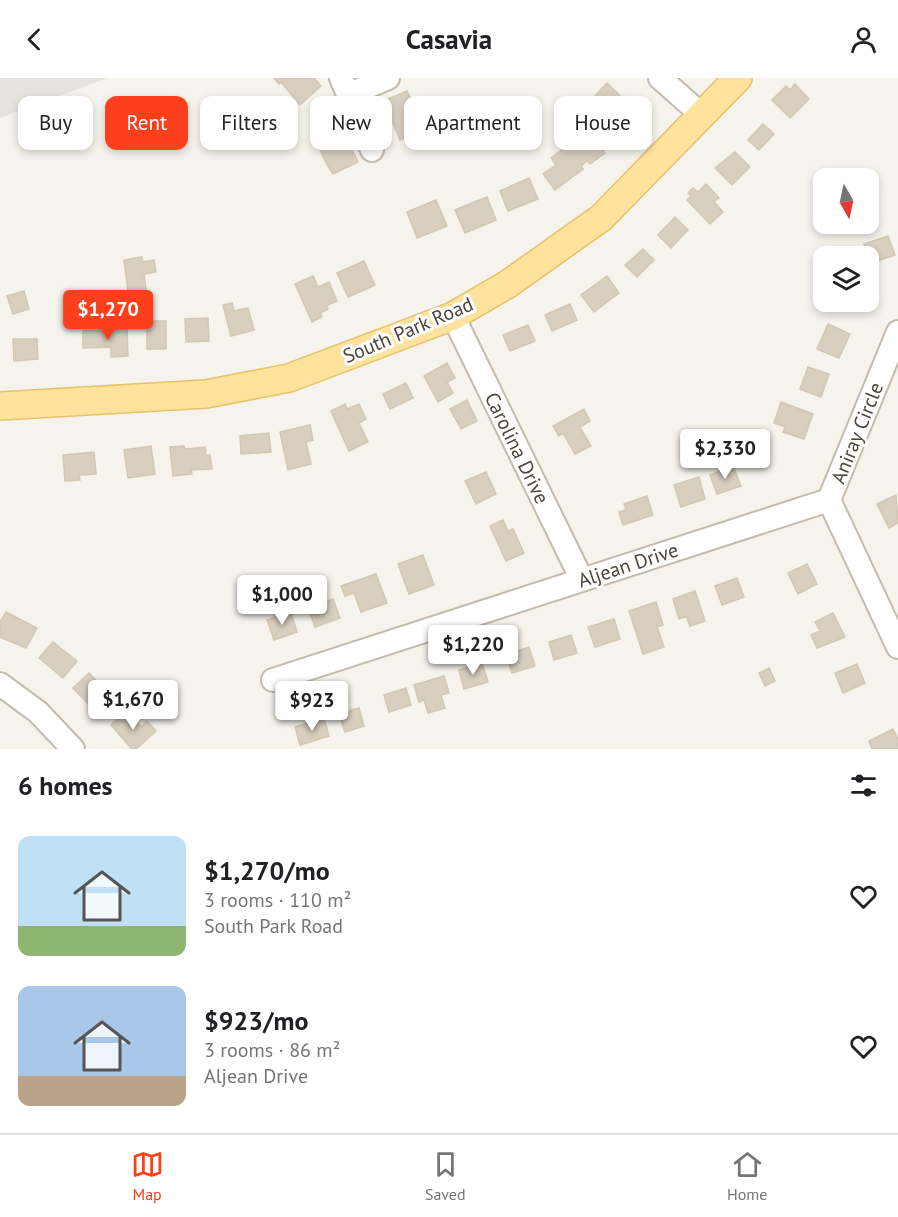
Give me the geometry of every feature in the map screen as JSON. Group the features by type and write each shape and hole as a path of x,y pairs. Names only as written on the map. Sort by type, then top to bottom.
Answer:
{"main road":[{"name":"South Park Road","path":"0,406 206,394 289,378 453,316 508,284 601,218 738,78"}],"street":[{"path":"345,86 388,78"},
{"path":"660,78 703,116"},
{"name":"Carolina Drive","path":"453,316 582,580"},
{"name":"Aniray Circle","path":"829,500 898,332"},
{"path":"829,500 898,647"},
{"name":"Aljean Drive","path":"273,680 829,500"},
{"path":"0,684 38,712 73,749"}],"shaded area":[{"path":"0,78 107,78 59,96 18,96 18,111 0,118"}],"building":[{"path":"274,78 314,78 321,86 300,105 298,96 293,96 281,82 279,84"},
{"path":"607,83 620,96 595,96"},
{"path":"795,84 809,99 790,118 772,100 786,86 790,90"},
{"path":"407,91 410,96 404,96 404,138 400,140 392,120 392,98"},
{"path":"763,124 774,134 759,150 748,140"},
{"path":"320,150 352,150 358,162 333,174"},
{"path":"562,150 603,150 605,153 590,164 587,161 581,166 583,169 555,190 543,174 556,165 551,158"},
{"path":"735,152 750,167 732,185 715,168"},
{"path":"529,178 538,199 508,211 500,191"},
{"path":"706,184 719,198 714,202 723,212 710,224 687,200 691,196 688,193 693,188 698,192"},
{"path":"487,197 496,220 465,233 455,210"},
{"path":"436,200 447,226 417,238 407,212"},
{"path":"675,217 688,230 671,248 658,235"},
{"path":"888,236 895,255 879,260 879,246 865,246 864,244"},
{"path":"643,249 654,260 637,277 625,265"},
{"path":"142,257 142,262 154,260 156,272 144,274 147,297 129,299 124,260"},
{"path":"364,261 375,285 348,297 337,273"},
{"path":"313,276 318,287 329,282 337,301 326,306 328,309 320,313 322,317 312,322 295,284"},
{"path":"607,276 619,293 594,312 581,295"},
{"path":"24,291 29,309 13,314 7,296"},
{"path":"232,303 234,311 248,308 254,330 231,336 223,305"},
{"path":"570,304 577,320 552,331 545,315"},
{"path":"208,318 209,341 186,342 185,319"},
{"path":"151,321 166,321 166,349 147,349 147,330 150,330"},
{"path":"828,324 850,334 839,358 817,349"},
{"path":"528,325 535,341 510,351 503,335"},
{"path":"112,328 127,328 128,356 111,357 111,347 83,348 83,331 112,330"},
{"path":"13,339 37,339 38,359 14,361"},
{"path":"447,363 455,378 447,382 453,393 438,402 424,376"},
{"path":"808,367 829,374 821,397 800,389"},
{"path":"406,383 413,398 390,409 383,394"},
{"path":"467,400 477,421 461,429 450,409"},
{"path":"781,402 813,414 804,439 783,432 785,427 774,423"},
{"path":"345,404 347,409 359,404 366,419 359,423 368,442 349,451 331,411"},
{"path":"584,409 590,421 580,427 591,446 575,454 563,433 559,436 553,426"},
{"path":"310,425 313,440 306,442 311,464 288,470 280,432"},
{"path":"269,433 271,452 241,454 240,436"},
{"path":"151,446 155,474 128,478 124,450"},
{"path":"184,446 185,449 205,447 206,456 210,455 212,469 191,470 192,474 173,476 170,447"},
{"path":"94,452 96,474 79,475 80,480 65,481 63,455"},
{"path":"733,466 741,486 717,494 710,475"},
{"path":"486,472 496,494 476,504 465,481"},
{"path":"699,477 705,499 681,507 674,485"},
{"path":"896,495 898,523 889,528 877,504"},
{"path":"647,496 653,515 623,525 619,512 626,510 624,504"},
{"path":"503,520 508,531 513,529 524,553 506,561 490,526"},
{"path":"423,555 434,585 409,594 398,564"},
{"path":"807,564 817,584 798,594 788,573"},
{"path":"376,574 387,603 361,612 354,593 345,596 341,586"},
{"path":"737,578 744,597 722,605 715,586"},
{"path":"695,591 705,621 690,626 686,616 679,619 673,599"},
{"path":"333,599 340,618 315,627 308,608"},
{"path":"656,602 663,625 657,627 664,647 643,654 629,611"},
{"path":"6,612 37,628 26,648 0,637 0,622"},
{"path":"291,612 297,632 274,640 267,620"},
{"path":"833,613 845,637 817,648 811,635 820,631 815,622"},
{"path":"614,619 620,639 595,647 588,627"},
{"path":"571,635 577,653 554,660 549,642"},
{"path":"53,642 77,661 63,678 39,658"},
{"path":"529,647 535,666 512,673 506,655"},
{"path":"482,663 488,682 464,689 459,670"},
{"path":"857,664 865,683 843,693 835,673"},
{"path":"769,668 775,681 765,686 759,673"},
{"path":"89,673 113,698 97,713 73,688"},
{"path":"444,676 449,693 441,695 445,708 428,713 424,700 419,702 414,685"},
{"path":"406,688 411,705 389,712 384,695"},
{"path":"359,708 364,726 345,732 339,714"},
{"path":"127,711 141,727 147,721 156,731 136,749 132,749 111,725"},
{"path":"324,718 329,736 300,745 295,727"},
{"path":"893,729 898,739 898,749 872,749 869,741"}]}
